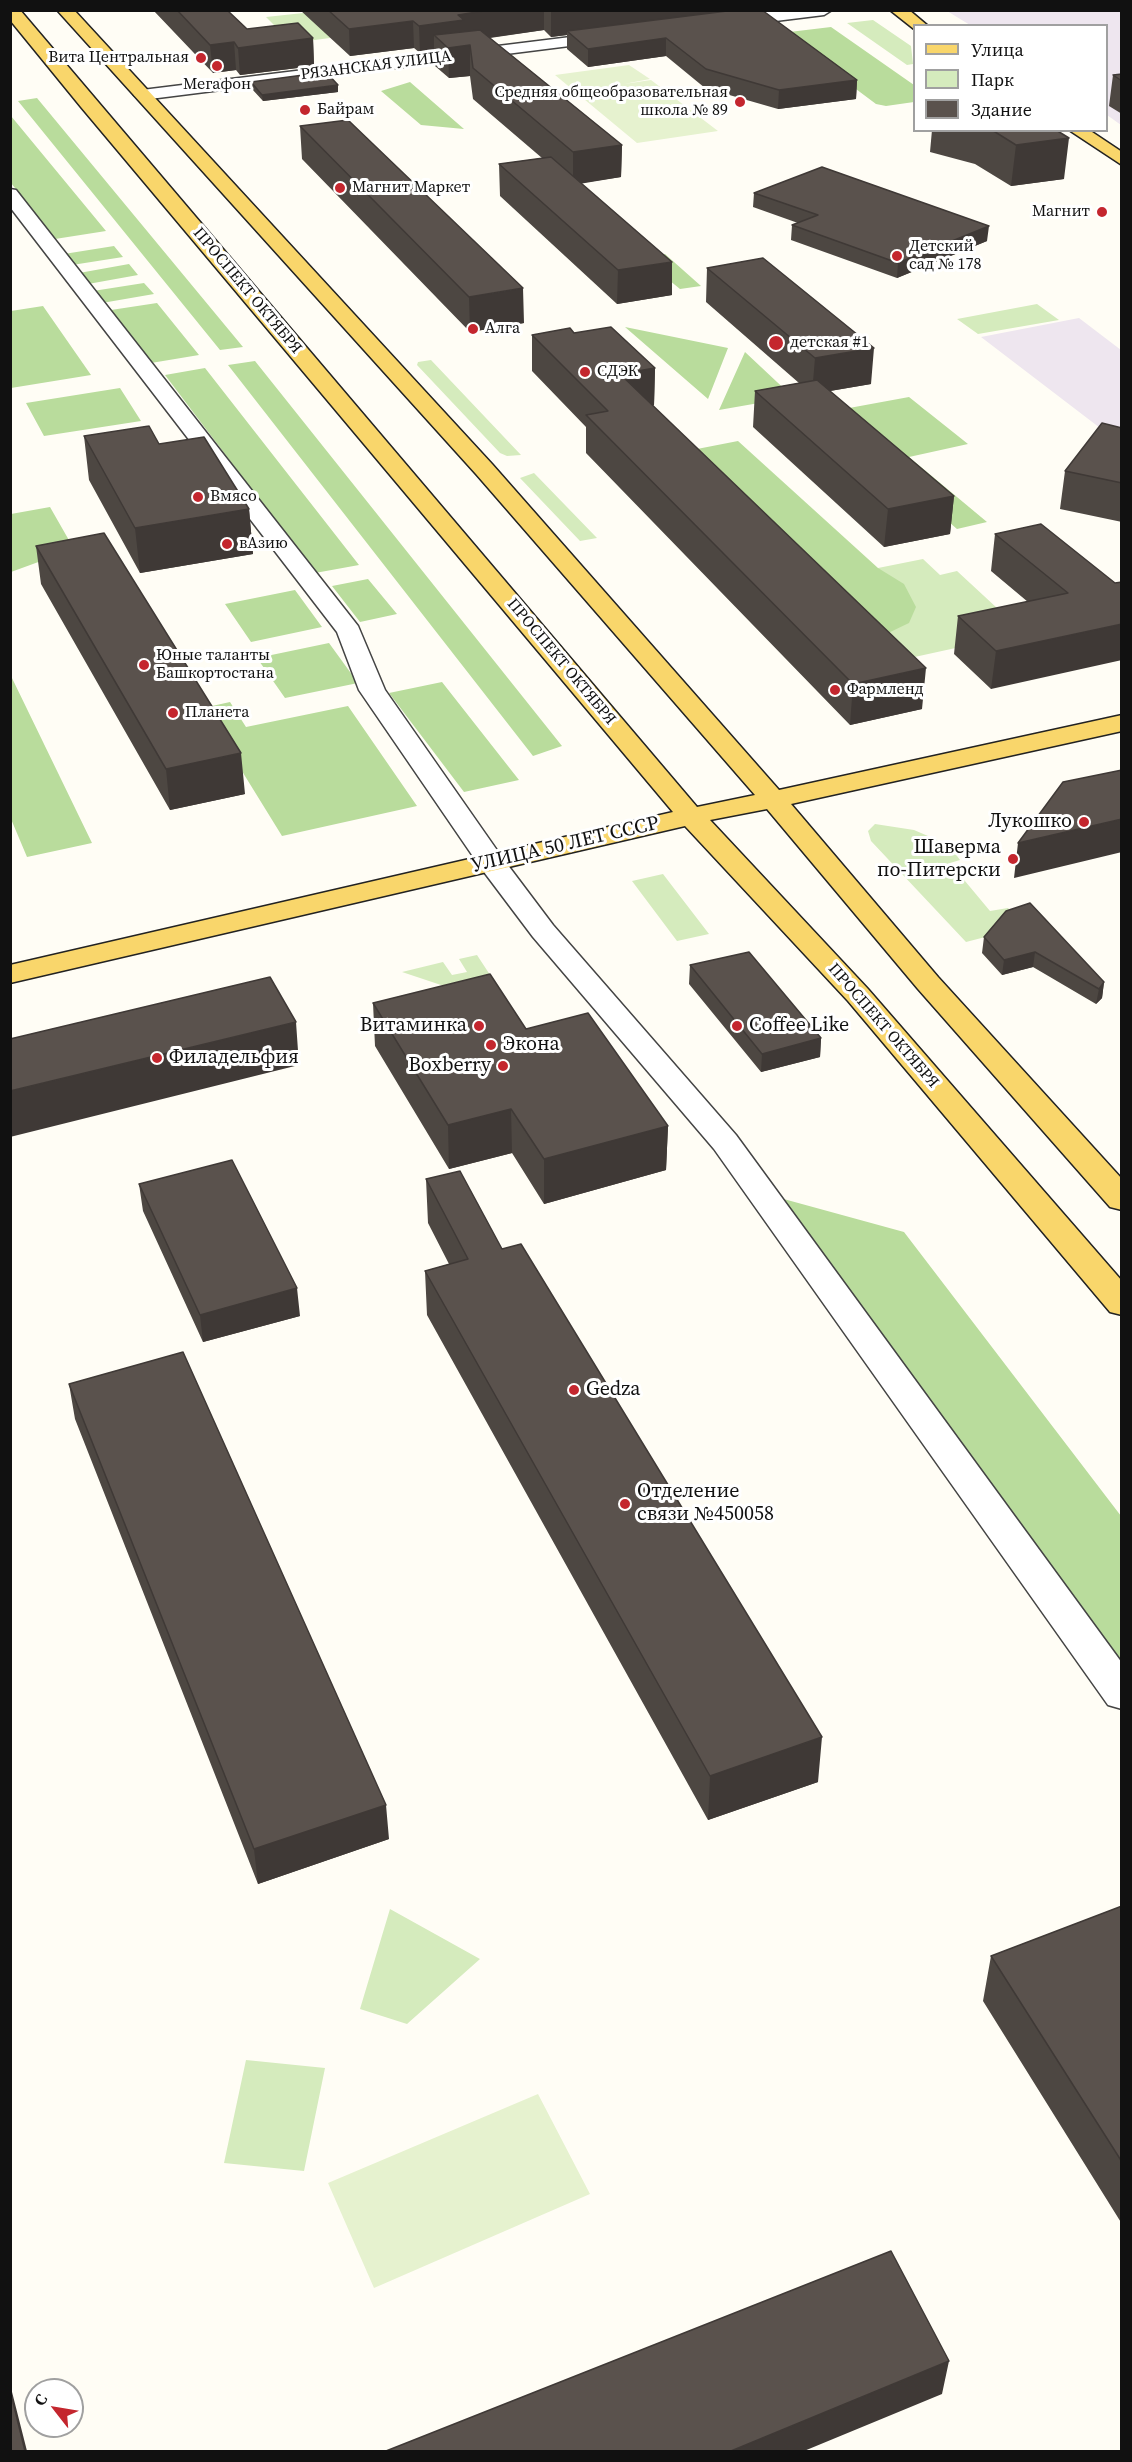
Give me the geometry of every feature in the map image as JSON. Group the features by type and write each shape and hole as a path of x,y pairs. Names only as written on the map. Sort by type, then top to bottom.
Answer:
{"main road":[{"name":"ПРОСПЕКТ ОКТЯБРЯ","path":"11,10 87,103 691,816 858,995 1122,1304"},
{"path":"65,10 388,362 773,799 928,983 1122,1200"},
{"path":"898,10 917,24"},
{"path":"1080,132 1122,160"},
{"name":"УЛИЦА 50 ЛЕТ СССР","path":"10,974 691,816 1122,723"}],"street":[{"path":"711,24 824,10"},
{"name":"РЯЗАНСКАЯ УЛИЦА","path":"142,95 632,34"},
{"path":"10,194 349,630 372,690 491,862 543,931 725,1142 1122,1694"}],"shaded area":[{"path":"947,11 1121,11 1121,125 1108,116 1108,24 968,24"},
{"path":"1079,318 1121,350 1121,444 981,337"}],"green space":[{"path":"322,11 368,33 292,43 266,17"},
{"path":"873,20 911,46 913,64 907,65 847,23"},
{"path":"831,27 913,84 913,102 886,106 876,104 781,33"},
{"path":"629,65 650,79 624,84 651,80 718,131 637,143 555,75"},
{"path":"410,82 464,129 421,125 381,91"},
{"path":"37,98 243,347 220,350 18,101"},
{"path":"10,116 106,231 55,239 11,183"},
{"path":"114,246 123,257 72,265 64,254"},
{"path":"665,254 701,286 680,289 642,258"},
{"path":"129,264 138,275 88,284 79,273"},
{"path":"144,283 154,294 102,303 93,291"},
{"path":"157,303 199,355 151,363 111,310"},
{"path":"1037,304 1059,320 978,334 957,319"},
{"path":"43,306 91,375 11,388 11,311"},
{"path":"625,327 728,348 708,399"},
{"path":"745,352 793,397 719,410"},
{"path":"431,360 521,455 507,456 500,453 417,365 418,362"},
{"path":"255,361 562,746 533,756 228,365"},
{"path":"205,368 359,565 315,573 165,375"},
{"path":"120,388 141,421 44,436 26,403"},
{"path":"909,397 968,444 909,457 987,522 957,529 822,413"},
{"path":"738,441 878,568 904,584 916,607 909,623 886,634 697,449"},
{"path":"534,473 597,538 580,541 520,478"},
{"path":"50,507 74,549 11,572 11,514"},
{"path":"923,559 940,575 957,571 1024,633 910,658 886,634 878,568"},
{"path":"368,579 397,614 360,622 332,586"},
{"path":"295,590 322,627 251,642 225,604"},
{"path":"329,643 358,683 285,698 257,658"},
{"path":"10,676 92,843 27,857 11,819"},
{"path":"442,682 519,780 464,792 389,693"},
{"path":"230,702 246,727 348,706 417,806 282,836 203,708"},
{"path":"875,824 914,830 949,845 960,860 950,863 990,911 1008,908 1016,917 993,935 966,942 871,841 868,831"},
{"path":"663,874 709,934 677,941 632,881"},
{"path":"477,955 496,984 462,992 402,972 443,962 452,975 467,972 459,959"},
{"path":"780,1198 904,1232 1121,1516 1121,1665"},
{"path":"390,1909 480,1959 407,2024 360,2009"},
{"path":"246,2060 325,2068 304,2171 224,2163"},
{"path":"538,2094 590,2194 374,2288 328,2183"}],"building":[{"path":"177,10 227,10 247,29 298,23 313,38 238,48 234,42 210,45"},
{"path":"328,10 489,10 458,15 464,20 419,26 413,21 349,29"},
{"path":"735,10 762,10 857,80 779,90 706,69 666,38 588,49 567,31"},
{"path":"480,30 622,145 573,152 473,68 470,45 448,48 434,35"},
{"path":"326,72 338,85 262,95 251,82"},
{"path":"1122,74 1122,81 1113,75"},
{"path":"348,120 523,288 469,297 300,126"},
{"path":"995,132 1059,132 1069,138 1016,145"},
{"path":"551,157 672,262 618,270 499,164"},
{"path":"822,167 989,226 898,263 792,225 818,215 754,193"},
{"path":"763,258 874,348 815,358 707,268"},
{"path":"611,327 655,368 620,374 926,668 853,684 586,415 608,411 532,335 570,328 574,333"},
{"path":"817,380 954,496 888,509 755,391"},
{"path":"1102,423 1122,428 1122,483 1065,471"},
{"path":"149,426 159,444 204,437 249,509 135,528 84,436"},
{"path":"1041,524 1115,583 1122,582 1122,624 996,651 958,616 1068,593 995,534"},
{"path":"104,533 241,753 166,769 36,546"},
{"path":"1122,770 1122,819 1018,843 1063,782"},
{"path":"1030,903 1104,982 1099,989 1035,952 1004,960 984,937 1006,911"},
{"path":"749,952 821,1038 762,1054 690,965"},
{"path":"490,974 526,1029 588,1013 668,1126 544,1159 511,1109 448,1125 373,1003"},
{"path":"270,977 296,1022 10,1091 10,1039"},
{"path":"232,1160 297,1288 200,1315 139,1184"},
{"path":"460,1171 502,1249 521,1244 822,1737 710,1776 425,1271 468,1259 426,1179"},
{"path":"183,1352 386,1805 254,1849 69,1384"},
{"path":"1122,1906 1122,2162 991,1956"},
{"path":"891,2251 949,2361 731,2451 386,2451"},
{"path":"10,2390 25,2451 10,2451"}],"place":[{"name":"Вита Центральная","path":"201,58"},
{"name":"Мегафон","path":"217,66"},
{"name":"Средняя общеобразовательная школа № 89","path":"740,102"},
{"name":"Байрам","path":"305,110"},
{"name":"Магнит Маркет","path":"340,188"},
{"name":"Магнит","path":"1102,212"},
{"name":"Детский сад № 178","path":"897,256"},
{"name":"Алга","path":"473,329"},
{"name":"детская #1","path":"776,343"},
{"name":"СДЭК","path":"585,372"},
{"name":"Вмясо","path":"198,497"},
{"name":"вАзию","path":"227,544"},
{"name":"Юные таланты Башкортостана","path":"144,665"},
{"name":"Фармленд","path":"835,690"},
{"name":"Планета","path":"173,713"},
{"name":"Лукошко","path":"1084,822"},
{"name":"Шаверма по-Питерски","path":"1013,859"},
{"name":"Витаминка","path":"479,1026"},
{"name":"Coffee Like","path":"737,1026"},
{"name":"Экона","path":"491,1045"},
{"name":"Филадельфия","path":"157,1058"},
{"name":"Boxberry","path":"503,1066"},
{"name":"Gedza","path":"574,1390"},
{"name":"Отделение связи №450058","path":"625,1504"}]}
